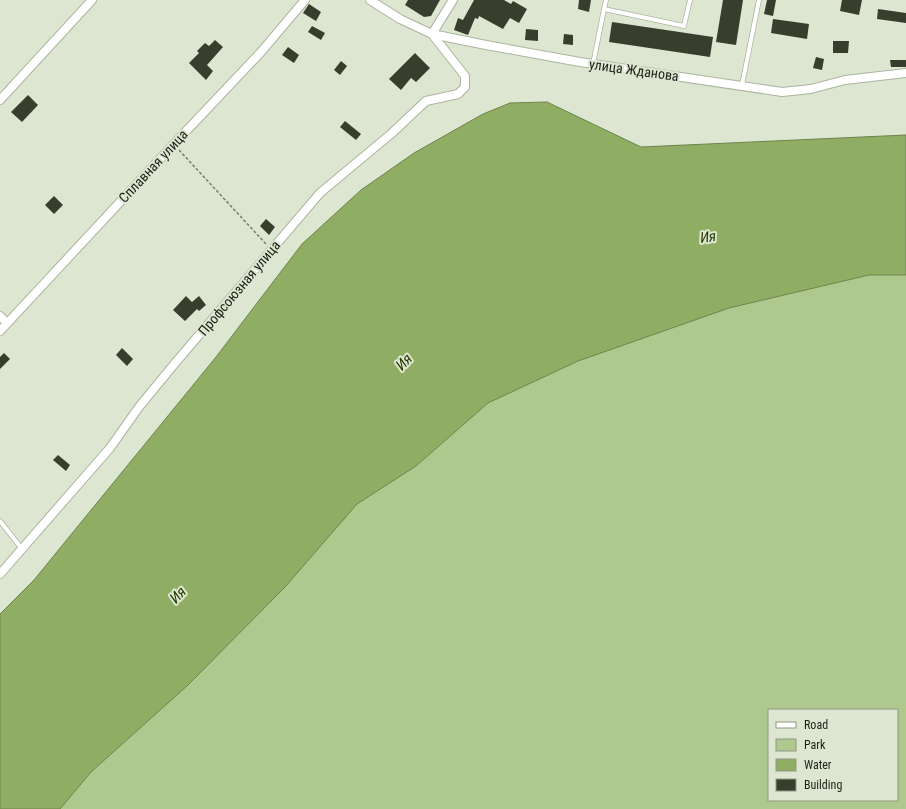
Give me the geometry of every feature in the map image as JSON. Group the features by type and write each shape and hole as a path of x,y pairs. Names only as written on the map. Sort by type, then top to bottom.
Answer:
{"street":[{"path":"0,100 92,0"},
{"name":"Сплавная улица","path":"0,331 261,52 305,0"},
{"name":"улица Жданова","path":"370,0 400,19 432,34 593,64 782,92 811,88 845,80 906,73"},
{"path":"432,34 453,0"},
{"name":"Профсоюзная улица","path":"0,574 23,550 110,448 144,401 320,193 392,133 426,101 458,94 465,87 465,76 432,34"},
{"path":"0,316 7,323"}],"lane":[{"path":"593,64 606,0"},
{"path":"604,9 684,26 690,0"},
{"path":"742,85 759,0"},
{"path":"0,522 23,550"}],"path":[{"path":"174,144 272,249"}],"green space":[{"path":"869,275 906,275 906,809 60,809 91,772 188,685 285,587 357,504 416,466 488,403 578,361 729,308"}],"water":[{"name":"Ия","path":"547,102 641,147 906,135 906,275 869,275 729,308 578,361 488,403 416,466 357,504 285,587 188,685 91,772 60,809 0,809 0,614 34,580 216,357 302,244 361,190 414,153 483,114 510,103"}],"building":[{"path":"408,0 440,0 431,16 424,17 405,5"},
{"path":"474,0 504,0 511,4 513,1 527,9 519,23 510,18 503,29 479,16 478,19 475,18 468,35 454,30 458,18 463,20"},
{"path":"579,0 591,0 589,12 578,9"},
{"path":"723,0 743,0 736,45 716,42"},
{"path":"767,0 776,0 773,16 764,14"},
{"path":"842,0 862,0 859,15 840,11"},
{"path":"309,4 321,12 316,21 303,13"},
{"path":"878,9 906,13 906,23 877,19"},
{"path":"773,19 809,24 807,39 771,33"},
{"path":"612,22 713,37 710,57 609,42"},
{"path":"312,26 325,33 321,40 308,32"},
{"path":"526,29 538,30 538,41 525,40"},
{"path":"564,34 573,35 573,45 563,44"},
{"path":"215,40 223,47 207,65 213,71 206,80 189,63 199,53 197,51 205,43 209,46"},
{"path":"833,41 849,41 848,53 833,53"},
{"path":"288,47 299,55 294,63 282,55"},
{"path":"415,53 430,68 416,82 411,78 401,90 389,79"},
{"path":"816,57 824,59 822,70 813,68"},
{"path":"890,60 906,60 906,67 891,67"},
{"path":"341,61 347,66 340,75 334,70"},
{"path":"28,95 38,105 22,122 11,112"},
{"path":"345,121 361,134 356,140 340,127"},
{"path":"54,196 63,205 54,214 45,205"},
{"path":"266,219 275,227 269,235 260,226"},
{"path":"186,296 192,302 199,296 206,305 199,311 197,309 185,321 173,310"},
{"path":"122,348 133,359 127,366 116,355"},
{"path":"4,353 10,359 0,369 0,357"},
{"path":"58,455 70,465 66,471 53,460"}]}
